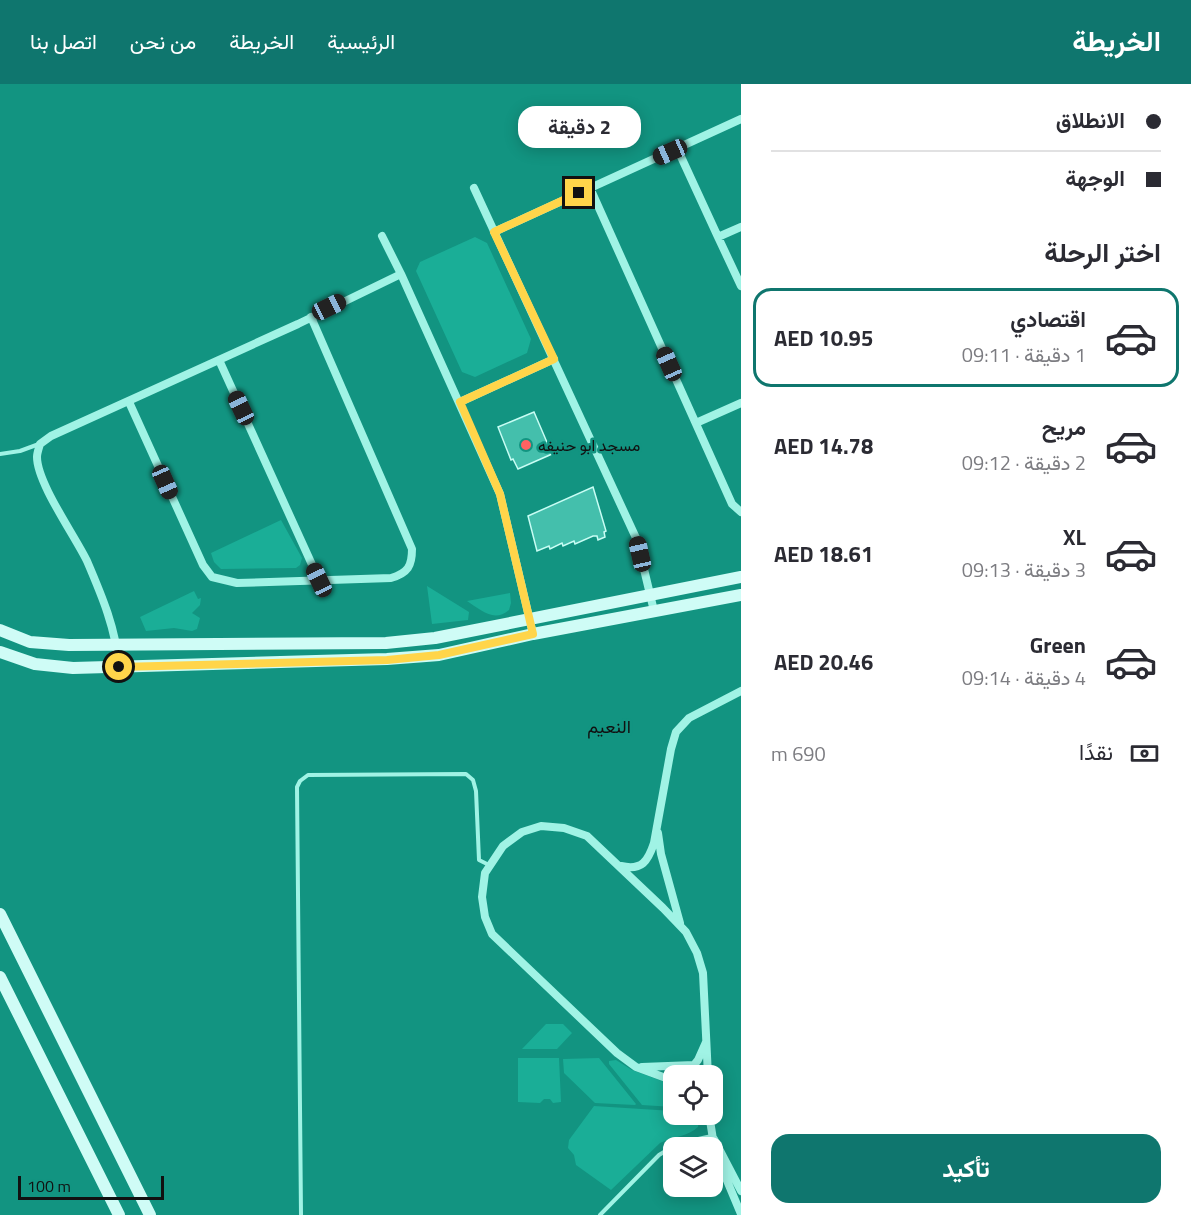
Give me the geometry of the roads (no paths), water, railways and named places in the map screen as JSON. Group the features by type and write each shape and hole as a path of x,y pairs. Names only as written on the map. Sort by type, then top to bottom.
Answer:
{"main road":[{"path":"0,630 30,642 69,645 386,643 435,638 741,577"},
{"path":"0,652 35,664 73,668 387,660 439,655 533,634 741,595"},
{"path":"0,914 150,1215"},
{"path":"0,977 119,1215"}],"street":[{"path":"494,232 741,119"},
{"path":"677,148 741,286"},
{"path":"474,188 638,540 654,611"},
{"path":"590,188 732,504 741,512"},
{"path":"718,237 741,227"},
{"path":"382,236 401,273 500,494 533,634"},
{"path":"119,667 117,646 109,614 90,568 47,489 39,469 37,457 40,444 51,436 129,402 401,273"},
{"path":"129,402 203,565 212,577 237,583 392,578 403,575 410,568 412,549 311,317"},
{"path":"460,402 554,359"},
{"path":"219,360 319,580"},
{"path":"696,423 741,403"},
{"path":"621,866 632,869 642,865 650,856 676,732 689,718 741,691"},
{"path":"657,824 661,854 676,914 697,953 703,973 707,1065"},
{"path":"663,1077 636,1067 617,1053 492,934 485,917 482,897 485,873 503,846 522,831 542,826 564,828 587,836 621,866 684,930"},
{"path":"636,1067 694,1065 706,1041"},
{"path":"710,1125 715,1152 741,1214"},
{"path":"712,1136 741,1191"}],"lane":[{"path":"0,454 20,451 40,444"},
{"path":"301,1215 297,787 300,781 308,775 466,774 473,780 476,791 479,860 491,865"},
{"path":"600,1215 659,1155 685,1142 712,1136"}],"place":[{"name":"مسجد ابو حنيفه","path":"526,445"}],"district":[{"name":"النعيم","path":"609,727"}]}
